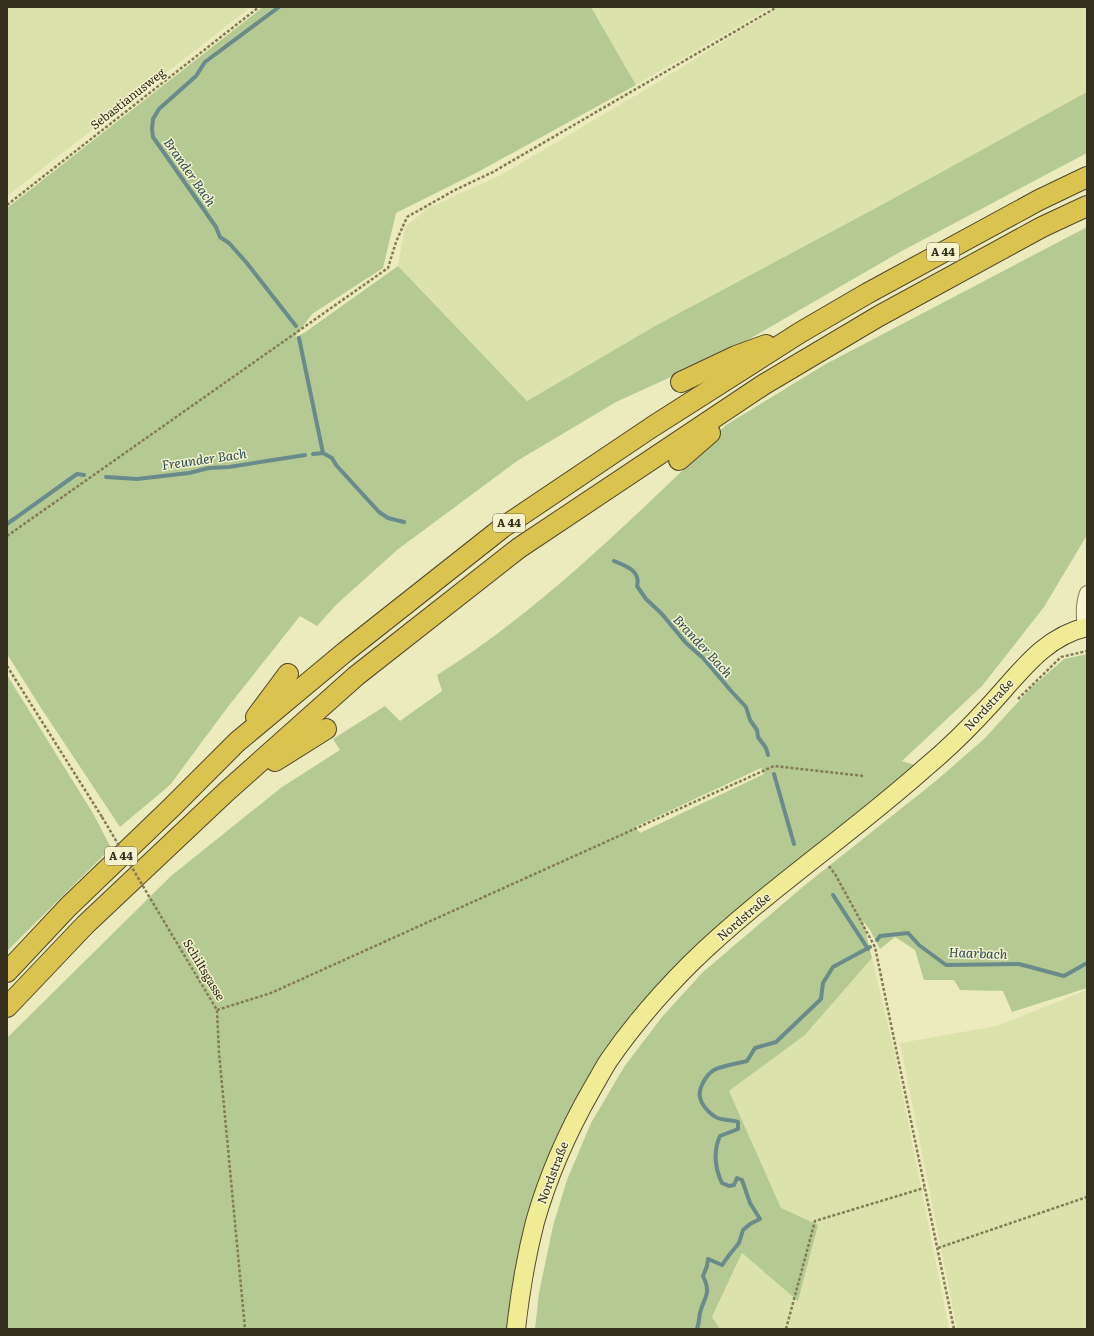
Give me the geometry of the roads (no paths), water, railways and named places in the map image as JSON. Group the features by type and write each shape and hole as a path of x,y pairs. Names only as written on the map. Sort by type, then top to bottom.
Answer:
{"highway":[{"name":"A 44","path":"7,972 68,907 237,742 345,652 502,528 652,427 801,332 868,293 1039,200 1087,177"},
{"name":"A 44","path":"7,1008 86,925 226,792 356,676 519,548 763,385 879,316 1042,227 1087,206"},
{"path":"681,382 736,356 801,332"},
{"path":"679,460 711,432 735,415 763,385"},
{"path":"237,742 288,674"},
{"path":"226,792 326,729"}],"main road":[{"name":"Nordstraße","path":"516,1329 520,1292 535,1222 550,1176 576,1118 608,1061 649,1007 691,963 740,919 926,768 971,726 1035,655 1052,641 1070,631 1086,627"}],"street":[{"name":"Nordstraße","path":"1086,627 1083,613 1084,600 1087,592"}],"waterway":[{"name":"Brander Bach","path":"279,7 205,62 196,76 159,109 153,119 152,129 153,137 216,227 220,237 229,243 246,262 296,326"},
{"name":"Brander Bach","path":"299,338 323,453 332,458 336,465 379,512 388,518 404,522"},
{"name":"Freunder Bach","path":"313,454 323,453"},
{"name":"Freunder Bach","path":"106,477 137,479 189,473 209,468 229,467 305,455"},
{"name":"Freunder Bach","path":"7,524 77,474 84,475"},
{"name":"Brander Bach","path":"614,561 634,572 637,576 637,586 646,599 661,613 686,643 703,658 746,707 750,720 757,730 758,737 766,748 768,755"},
{"name":"Brander Bach","path":"774,774 794,844"},
{"name":"Brander Bach","path":"833,895 868,949"},
{"name":"Haarbach","path":"877,940 880,936 908,933 919,945 946,965 1019,964 1064,976 1087,963"},
{"name":"Haarbach","path":"697,1329 700,1313 707,1292 706,1282 703,1276 708,1259 722,1265 739,1243 743,1230 750,1224 760,1219 750,1203 742,1180 737,1178 734,1185 729,1186 722,1183 716,1166 716,1148 720,1136 738,1129 738,1122 716,1118 703,1105 700,1090 706,1078 714,1070 747,1061 755,1048 776,1042 821,999 823,983 833,967 870,947"}]}
